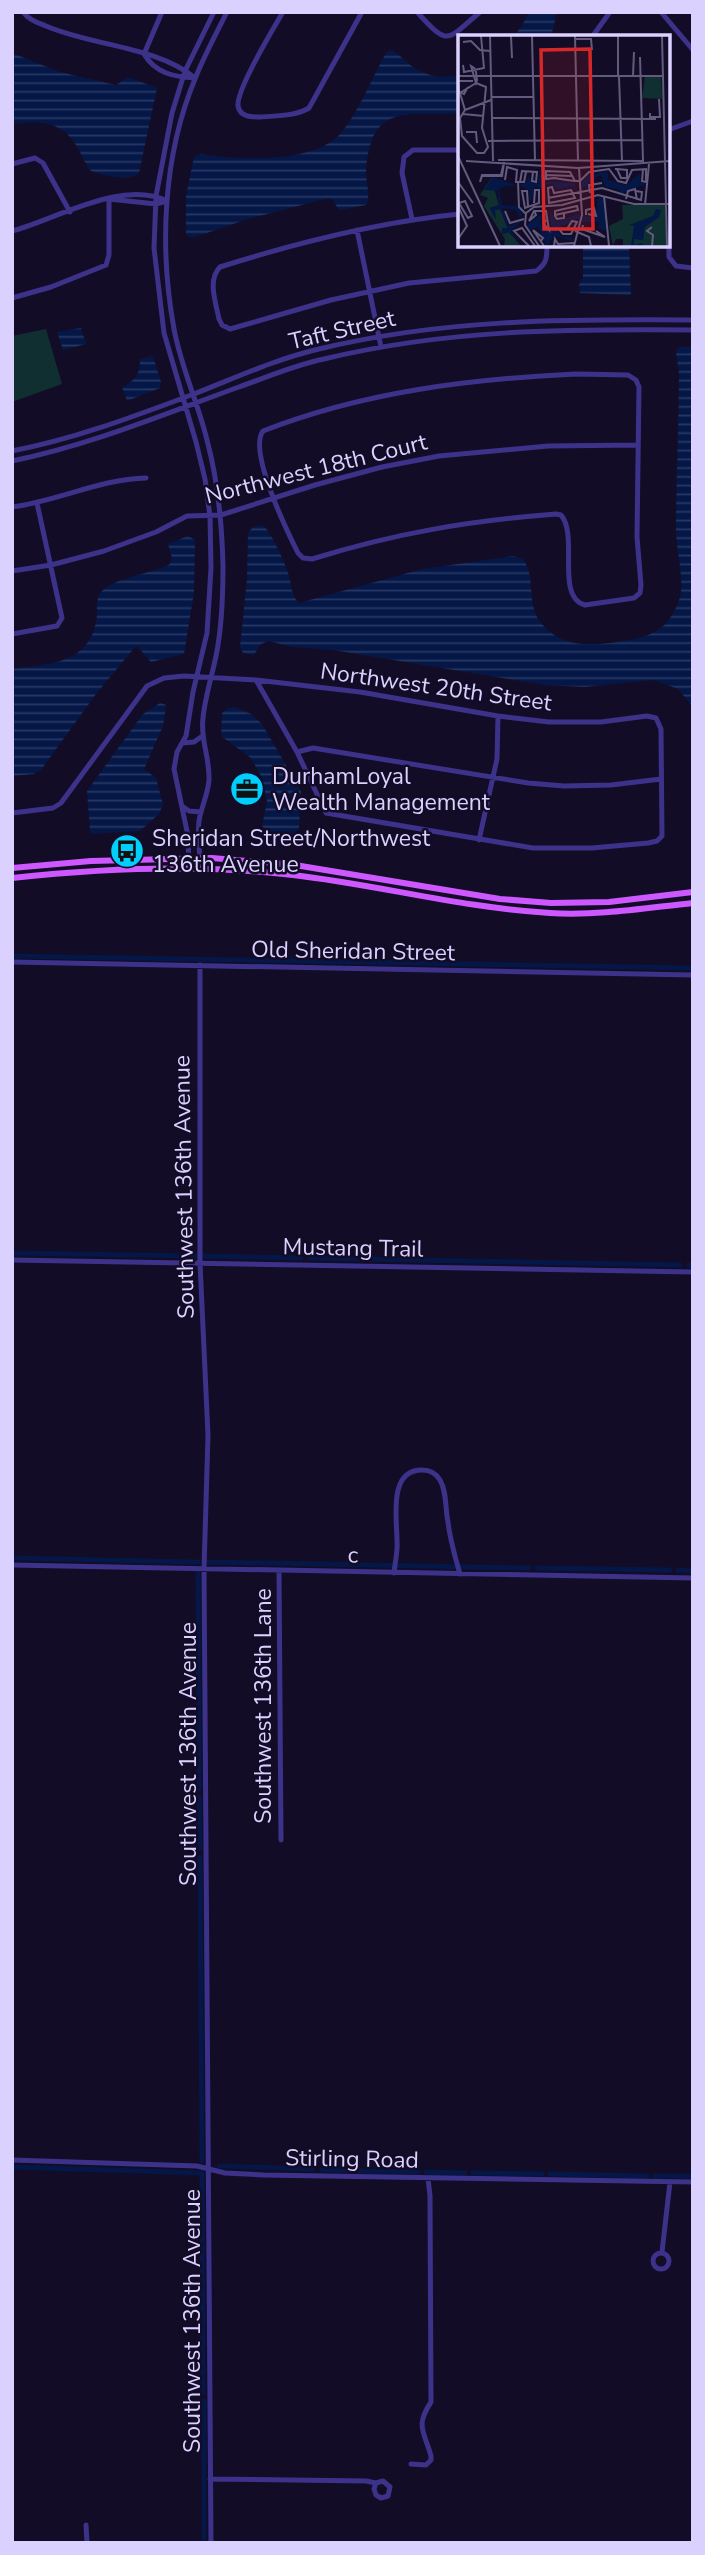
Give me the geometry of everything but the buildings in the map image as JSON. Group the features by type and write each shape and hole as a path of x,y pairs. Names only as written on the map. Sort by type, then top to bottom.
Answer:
{"main road":[{"path":"12,869 91,861 244,859 500,899 551,903 609,902 693,892"},
{"path":"12,878 189,868 294,875 498,908 549,913 607,913 693,903"}],"street":[{"path":"23,12 30,19 68,36 144,54 185,71 195,79"},
{"path":"144,54 162,12"},
{"path":"189,868 182,806 174,769 176,756 186,736 207,633 211,568 210,516 205,480 164,332 154,248 156,196 164,149 185,71 214,12"},
{"path":"201,869 199,816 209,780 209,764 201,737 219,635 223,568 221,515 207,439 174,330 165,248 167,201 174,149 195,79 227,12"},
{"path":"283,12 251,69 239,100 238,107 249,117 271,116 309,108 362,12"},
{"path":"417,12 438,36 446,38 480,12"},
{"path":"593,35 610,12"},
{"path":"661,12 693,50"},
{"path":"144,54 156,69 195,79"},
{"path":"670,129 693,121"},
{"path":"412,219 402,173 404,157 413,150 458,150"},
{"path":"12,164 35,158 43,163 70,212"},
{"path":"12,231 120,194 156,196 167,201"},
{"path":"109,199 156,204 167,201"},
{"path":"12,298 51,287 106,265 109,199"},
{"path":"458,214 412,219 357,230 288,246 220,267 214,273 213,283 219,319 222,325 230,329 331,300 409,283 536,271 543,266 547,247"},
{"path":"357,230 381,347"},
{"path":"669,247 669,257 673,264 680,268 693,268"},
{"name":"Taft Street","path":"12,451 98,428 317,349 379,337 510,320 693,320"},
{"name":"Taft Street","path":"12,461 102,438 322,359 381,347 514,330 693,330"},
{"path":"576,374 628,375 636,380 639,387 637,537 641,585 640,593 634,598 585,605 578,603 573,597 567,526 561,515 494,519 422,529 312,559 298,554 274,500 257,443 262,430 387,395 473,380 576,374"},
{"path":"98,428 102,438"},
{"name":"Northwest 18th Court","path":"12,571 51,565 104,551 156,532 187,516 221,515 382,467 439,456 548,446 638,445"},
{"path":"26,448 29,458"},
{"path":"12,507 37,503 122,478 146,478"},
{"path":"12,634 57,626 62,618 37,503"},
{"name":"Northwest 20th Street","path":"12,813 53,808 61,803 147,686 164,678 256,680 360,692 498,716 550,722 601,722 647,716 656,718 662,729 661,779"},
{"path":"256,680 297,752 326,813 533,848 592,848 648,843 657,841 662,836 661,779 611,785 564,786 492,778 313,748 297,752"},
{"path":"479,839 497,759 498,716"},
{"path":"182,743 194,742 201,737"},
{"path":"182,806 189,811 201,812"},
{"name":"Old Sheridan Street","path":"12,962 693,975"},
{"name":"Southwest 136th Avenue","path":"200,965 200,1262 208,1434 204,1569 211,2543"},
{"name":"Mustang Trail","path":"12,1260 693,1272"},
{"path":"395,1567 397,1497 402,1477 413,1470 428,1470 439,1477 445,1492 451,1540 459,1573"},
{"name":"c","path":"12,1564 279,1571 395,1567 459,1573 693,1578"},
{"name":"Southwest 136th Lane","path":"279,1571 281,1840"},
{"name":"Stirling Road","path":"12,2160 197,2166 208,2170 264,2175 693,2182"},
{"path":"411,2464 426,2465 431,2460 421,2426 424,2413 431,2402 428,2178"},
{"path":"662,2252 670,2182"},
{"path":"210,2479 376,2483"},
{"path":"86,2525 87,2543"}],"green space":[{"path":"46,329 62,384 12,402 12,336"}],"water":[{"path":"529,12 557,12 551,35 515,35"},
{"path":"390,50 398,54 414,68 427,74 446,77 458,75 458,113 408,114 384,123 375,133 369,150 366,205 339,210 332,199 325,199 248,219 195,237 191,238 186,234 186,196 194,157 201,154 234,158 295,155 329,143 347,125"},
{"path":"12,53 60,72 116,85 128,77 157,88 139,173 123,178 91,171 73,141 58,128 35,122 12,125"},
{"path":"583,247 629,247 631,295 580,293 579,285 583,277"},
{"path":"81,328 86,344 63,350 57,332"},
{"path":"679,347 693,347 693,707 678,689 654,680 585,687 544,685 333,650 292,647 269,641 261,644 254,655 243,653 240,647 247,579 248,533 253,527 263,525 282,556 293,594 299,603 422,569 513,556 523,559 527,566 537,617 549,631 564,640 581,644 626,641 662,627 674,611 681,592 676,528 679,373 676,352"},
{"path":"153,356 161,382 160,388 127,401 122,387 136,376 140,359"},
{"path":"188,536 195,540 194,592 184,654 151,662 135,647 96,694 41,770 34,774 12,776 12,669 55,662 79,652 88,643 94,630 101,592 117,582 170,564 172,558 168,544"},
{"path":"160,703 166,705 163,726 144,769 156,778 163,804 159,814 140,831 93,834 90,831 87,791 143,714"},
{"path":"235,707 251,714 262,724 301,791 299,828 295,834 277,835 262,826 267,801 262,778 251,758 221,736 222,713"}],"waterway":[{"path":"12,956 693,968"},
{"path":"12,1253 197,1256"},
{"path":"204,1256 301,1258"},
{"path":"310,1258 680,1265"},
{"path":"12,1558 198,1562"},
{"path":"208,1562 529,1568"},
{"path":"537,1568 670,1570"},
{"path":"678,1570 693,1571"},
{"path":"198,1574 199,1789"},
{"path":"199,1797 200,1849"},
{"path":"200,1857 202,2161"},
{"path":"219,2166 313,2169"},
{"path":"12,2167 202,2173 203,2393"},
{"path":"322,2170 418,2172"},
{"path":"426,2172 465,2173"},
{"path":"473,2173 542,2174"},
{"path":"550,2174 647,2176"},
{"path":"655,2176 693,2176"},
{"path":"204,2401 204,2538"}],"place":[{"name":"DurhamLoyal Wealth Management","path":"247,789"},
{"name":"Sheridan Street/Northwest 136th Avenue","path":"127,851"}]}
